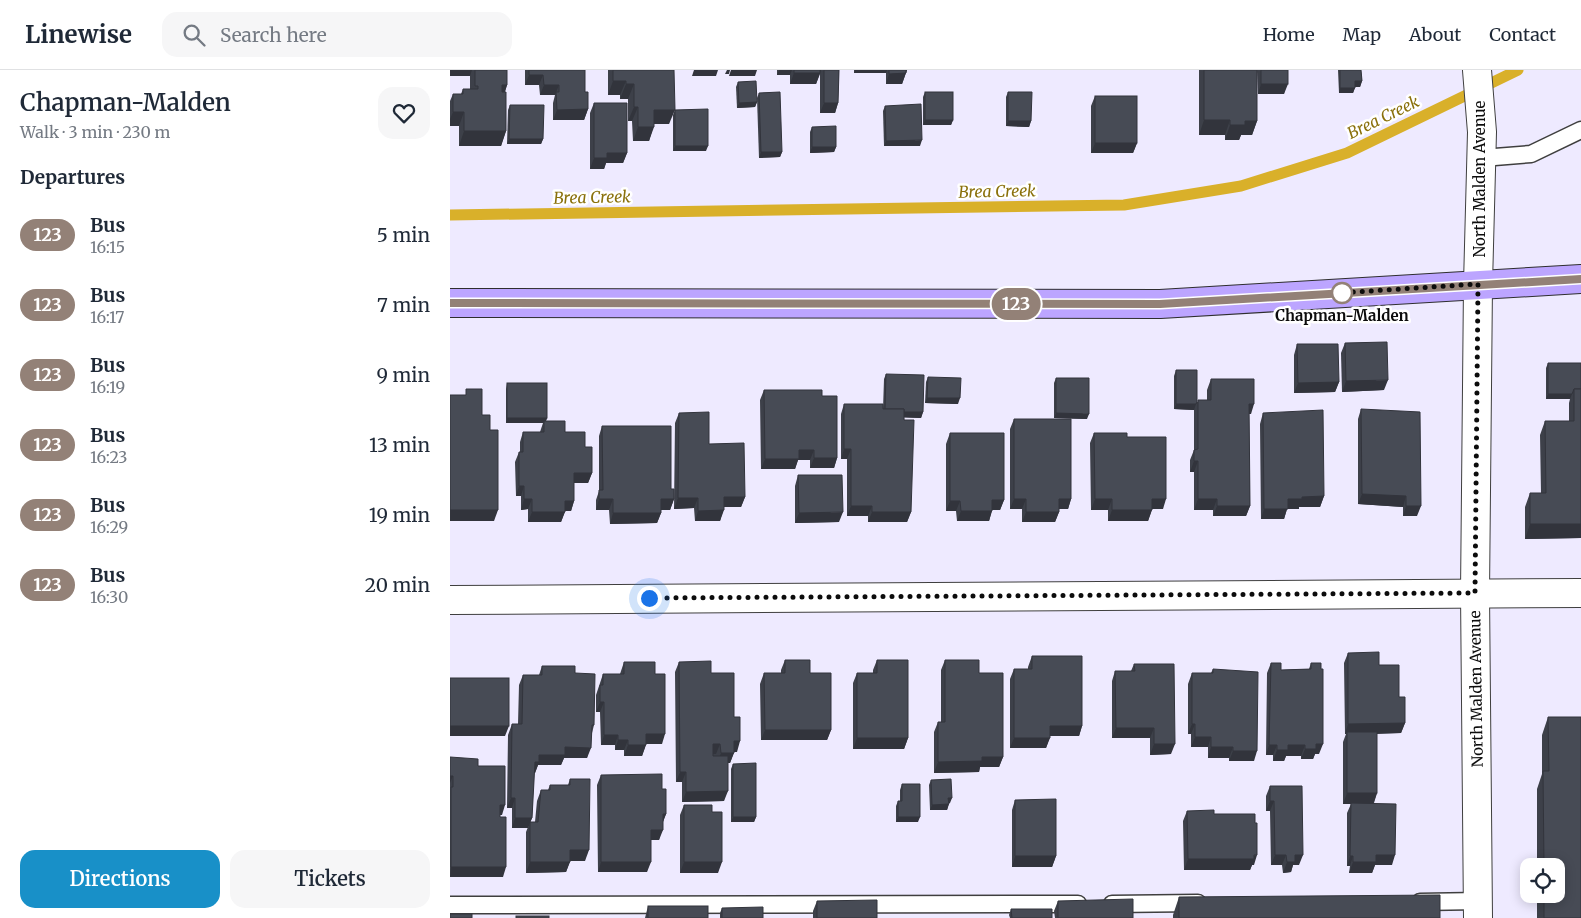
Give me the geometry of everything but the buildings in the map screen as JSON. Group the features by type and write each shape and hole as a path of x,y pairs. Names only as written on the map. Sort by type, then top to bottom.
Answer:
{"main road":[{"path":"450,303 1160,304 1581,279"}],"street":[{"name":"North Malden Avenue","path":"1478,70 1482,145 1478,284 1475,593 1478,910"},
{"path":"450,600 1581,593"}],"lane":[{"path":"1482,145 1531,154 1581,130"},
{"path":"1400,902 1478,910"},
{"path":"450,905 1213,903"}],"waterway":[{"name":"Brea Creek","path":"450,215 1124,205 1241,186 1347,153 1518,70"}],"bus line":[{"name":"123","path":"450,303 1160,304 1581,279"}],"place":[{"name":"Chapman-Malden","path":"1342,293"}],"route":[{"path":"649,598 1475,593 1478,284 1339,293 1342,293"}]}
